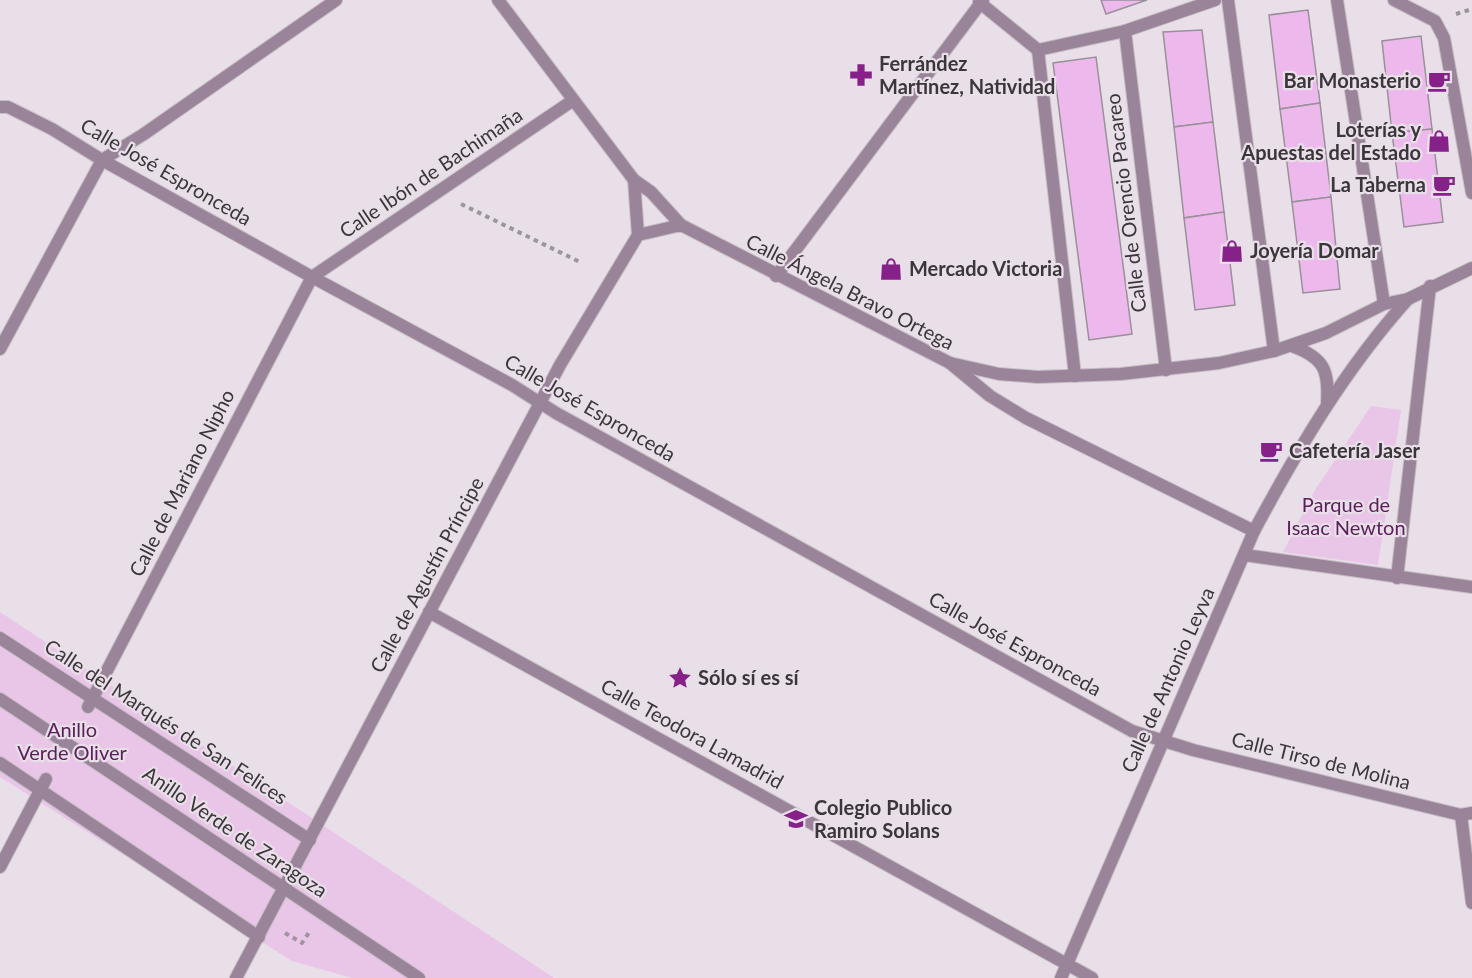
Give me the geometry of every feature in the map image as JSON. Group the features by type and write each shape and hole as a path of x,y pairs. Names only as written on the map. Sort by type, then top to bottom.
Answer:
{"street":[{"path":"0,349 102,160 144,134 336,0"},
{"name":"Calle Ángela Bravo Ortega","path":"498,0 572,101 634,180 651,192 681,225 776,276 950,363 990,396 1026,418 1254,531"},
{"path":"1038,50 1125,31 1215,0"},
{"path":"1228,0 1274,351"},
{"path":"1337,0 1384,304"},
{"path":"1394,0 1435,21 1444,38 1472,193"},
{"path":"776,276 981,1 1038,50 1075,376"},
{"name":"Calle de Orencio Pacareo","path":"1125,31 1166,370"},
{"name":"Calle Ibón de Bachimaña","path":"312,277 572,101"},
{"name":"Calle José Espronceda","path":"0,107 8,107 52,129 102,160 512,385 540,403 1132,731 1162,742"},
{"path":"634,180 638,235 681,225"},
{"name":"Calle de Agustín Príncipe","path":"236,978 540,403 638,235"},
{"path":"950,363 1017,376 1075,376 1166,370 1219,363 1293,346 1348,324 1384,304 1408,299 1430,286 1472,268"},
{"name":"Calle de Mariano Nipho","path":"90,703 312,277"},
{"path":"1397,578 1430,286"},
{"name":"Calle de Antonio Leyva","path":"1061,978 1254,531 1326,406 1369,344 1408,299"},
{"name":"Calle de Antonio Leyva","path":"1293,346 1309,353 1325,369 1328,376 1326,406"},
{"path":"1245,555 1472,587"},
{"name":"Calle Teodora Lamadrid","path":"429,612 978,913 1092,978"},
{"name":"Calle del Marqués de San Felices","path":"0,638 90,703 310,840"},
{"name":"Anillo Verde de Zaragoza","path":"0,699 418,978"},
{"name":"Calle Tirso de Molina","path":"1162,742 1467,814"},
{"path":"0,763 43,784 259,937"},
{"path":"0,867 43,784"},
{"path":"1467,814 1472,903"}],"path":[{"path":"439,191 452,200 582,263"},
{"path":"266,922 302,943 309,931 318,937"}],"green space":[{"name":"Parque de Isaac Newton","path":"1371,406 1401,410 1378,565 1283,552 1315,490"},
{"name":"Anillo Verde Oliver","path":"0,612 554,978 352,978 292,961 0,777"}],"building":[{"path":"1101,0 1147,0 1106,14"},
{"path":"1308,10 1320,103 1280,109 1269,15"},
{"path":"1202,30 1213,122 1174,127 1163,32"},
{"path":"1421,36 1432,129 1392,133 1382,41"},
{"path":"1096,57 1132,334 1089,340 1053,63"},
{"path":"1320,103 1331,197 1292,202 1280,109"},
{"path":"1213,122 1224,212 1184,218 1174,127"},
{"path":"1432,129 1443,222 1404,227 1392,133"},
{"path":"1331,197 1340,289 1303,293 1292,202"},
{"path":"1224,212 1235,305 1195,310 1184,218"}],"place":[{"name":"Ferrández Martínez, Natividad","path":"861,75"},
{"name":"Bar Monasterio","path":"1439,81"},
{"name":"Loterías y Apuestas del Estado","path":"1439,141"},
{"name":"La Taberna","path":"1444,185"},
{"name":"Joyería Domar","path":"1232,251"},
{"name":"Mercado Victoria","path":"891,269"},
{"name":"Cafetería Jaser","path":"1271,451"},
{"name":"Sólo sí es sí","path":"680,678"},
{"name":"Colegio Publico Ramiro Solans","path":"796,819"}]}
